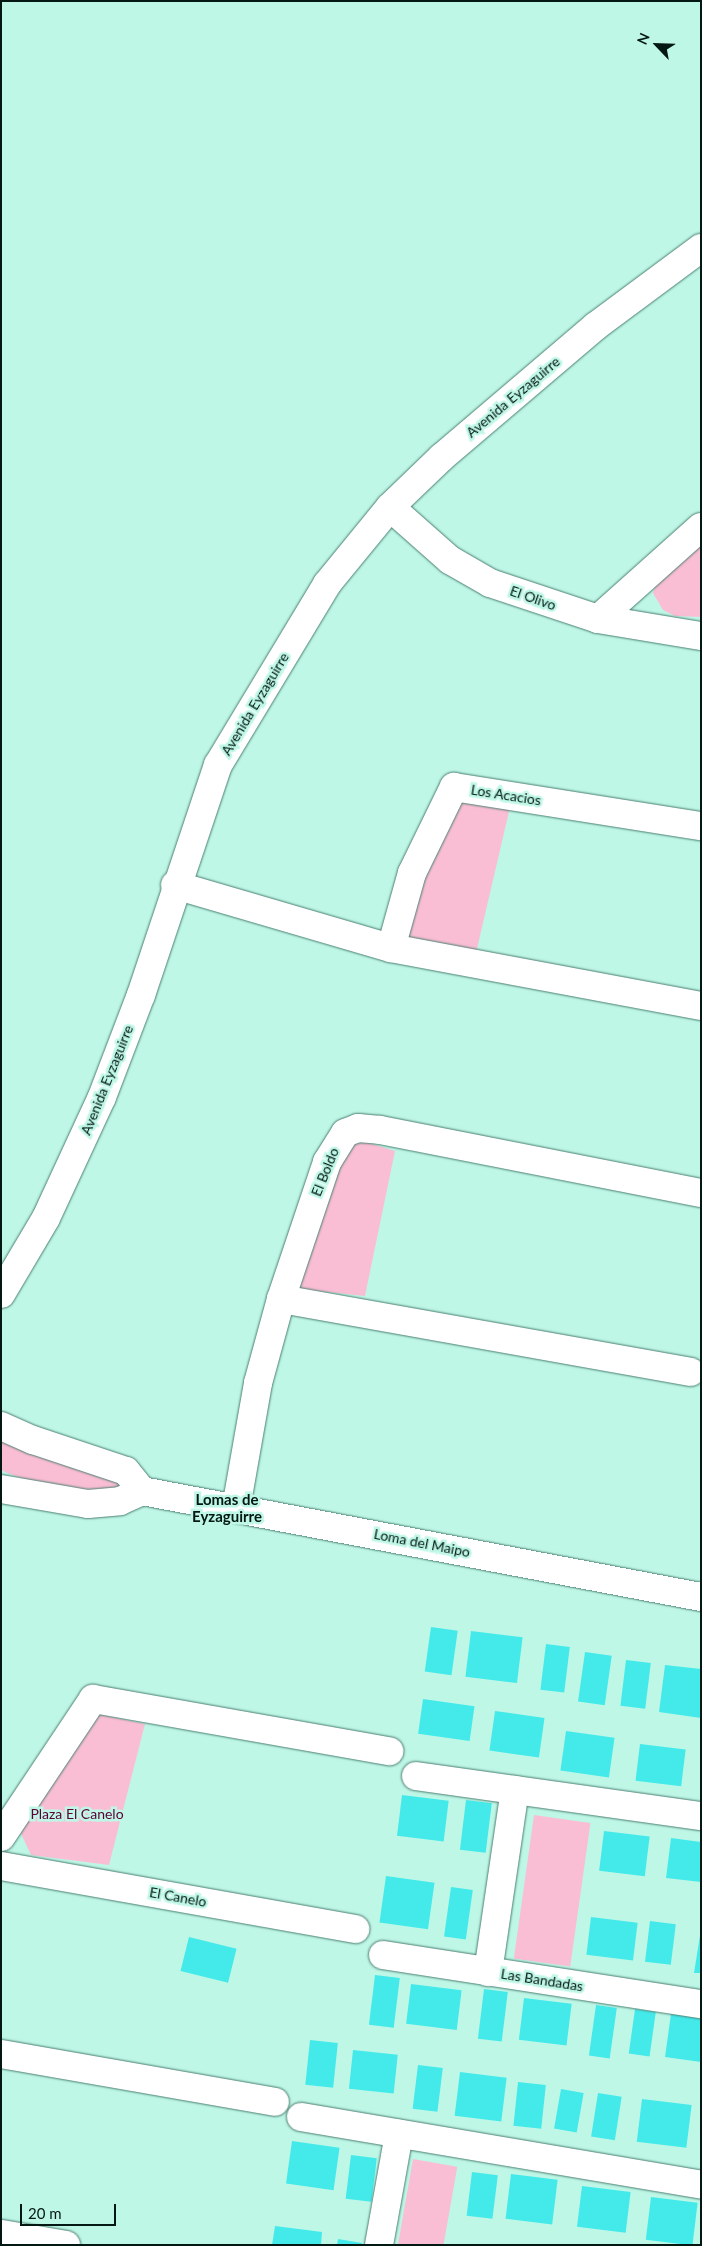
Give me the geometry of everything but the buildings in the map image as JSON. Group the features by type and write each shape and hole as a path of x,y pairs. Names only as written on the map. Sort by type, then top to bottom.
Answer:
{"street":[{"name":"Avenida Eyzaguirre","path":"1,1294 46,1218 102,1097 141,995 175,884 218,765 327,584 390,507 442,457 588,332 701,248"},
{"name":"El Olivo","path":"390,507 450,560 490,584 598,619 701,636"},
{"path":"598,619 701,527"},
{"name":"Los Acacios","path":"391,948 412,873 454,787 701,826"},
{"path":"175,884 391,948 701,1006"},
{"name":"El Boldo","path":"236,1508 258,1383 281,1299 327,1162 345,1133 358,1128 380,1130 701,1193"},
{"path":"281,1299 691,1372"},
{"path":"1,1426 33,1440 126,1471 142,1491 120,1501 88,1504 1,1489"},
{"name":"Loma del Maipo","path":"142,1491 701,1597"},
{"path":"1,1837 93,1699 389,1751"},
{"path":"416,1776 701,1816"},
{"path":"488,1972 514,1790"},
{"name":"El Canelo","path":"1,1866 355,1929"},
{"name":"Las Bandadas","path":"383,1955 701,2004"},
{"path":"1,2054 275,2102"},
{"path":"301,2117 701,2185"},
{"path":"379,2245 399,2134"},
{"path":"1,2234 66,2245"}],"green space":[{"path":"701,543 701,617 675,616 663,610 653,593 657,582"},
{"path":"469,794 511,803 476,953 408,940 410,908 457,805"},
{"path":"366,1142 395,1151 365,1296 298,1289 328,1185 352,1144"},
{"path":"1,1438 119,1482 120,1488 88,1493 36,1483 10,1474 1,1470"},
{"name":"Plaza El Canelo","path":"94,1713 145,1724 109,1865 31,1855 17,1825"},
{"path":"534,1815 590,1823 570,1967 514,1959"},
{"path":"413,2159 457,2167 444,2245 398,2245"}],"district":[{"name":"Lomas de Eyzaguirre","path":"227,1508"}]}
